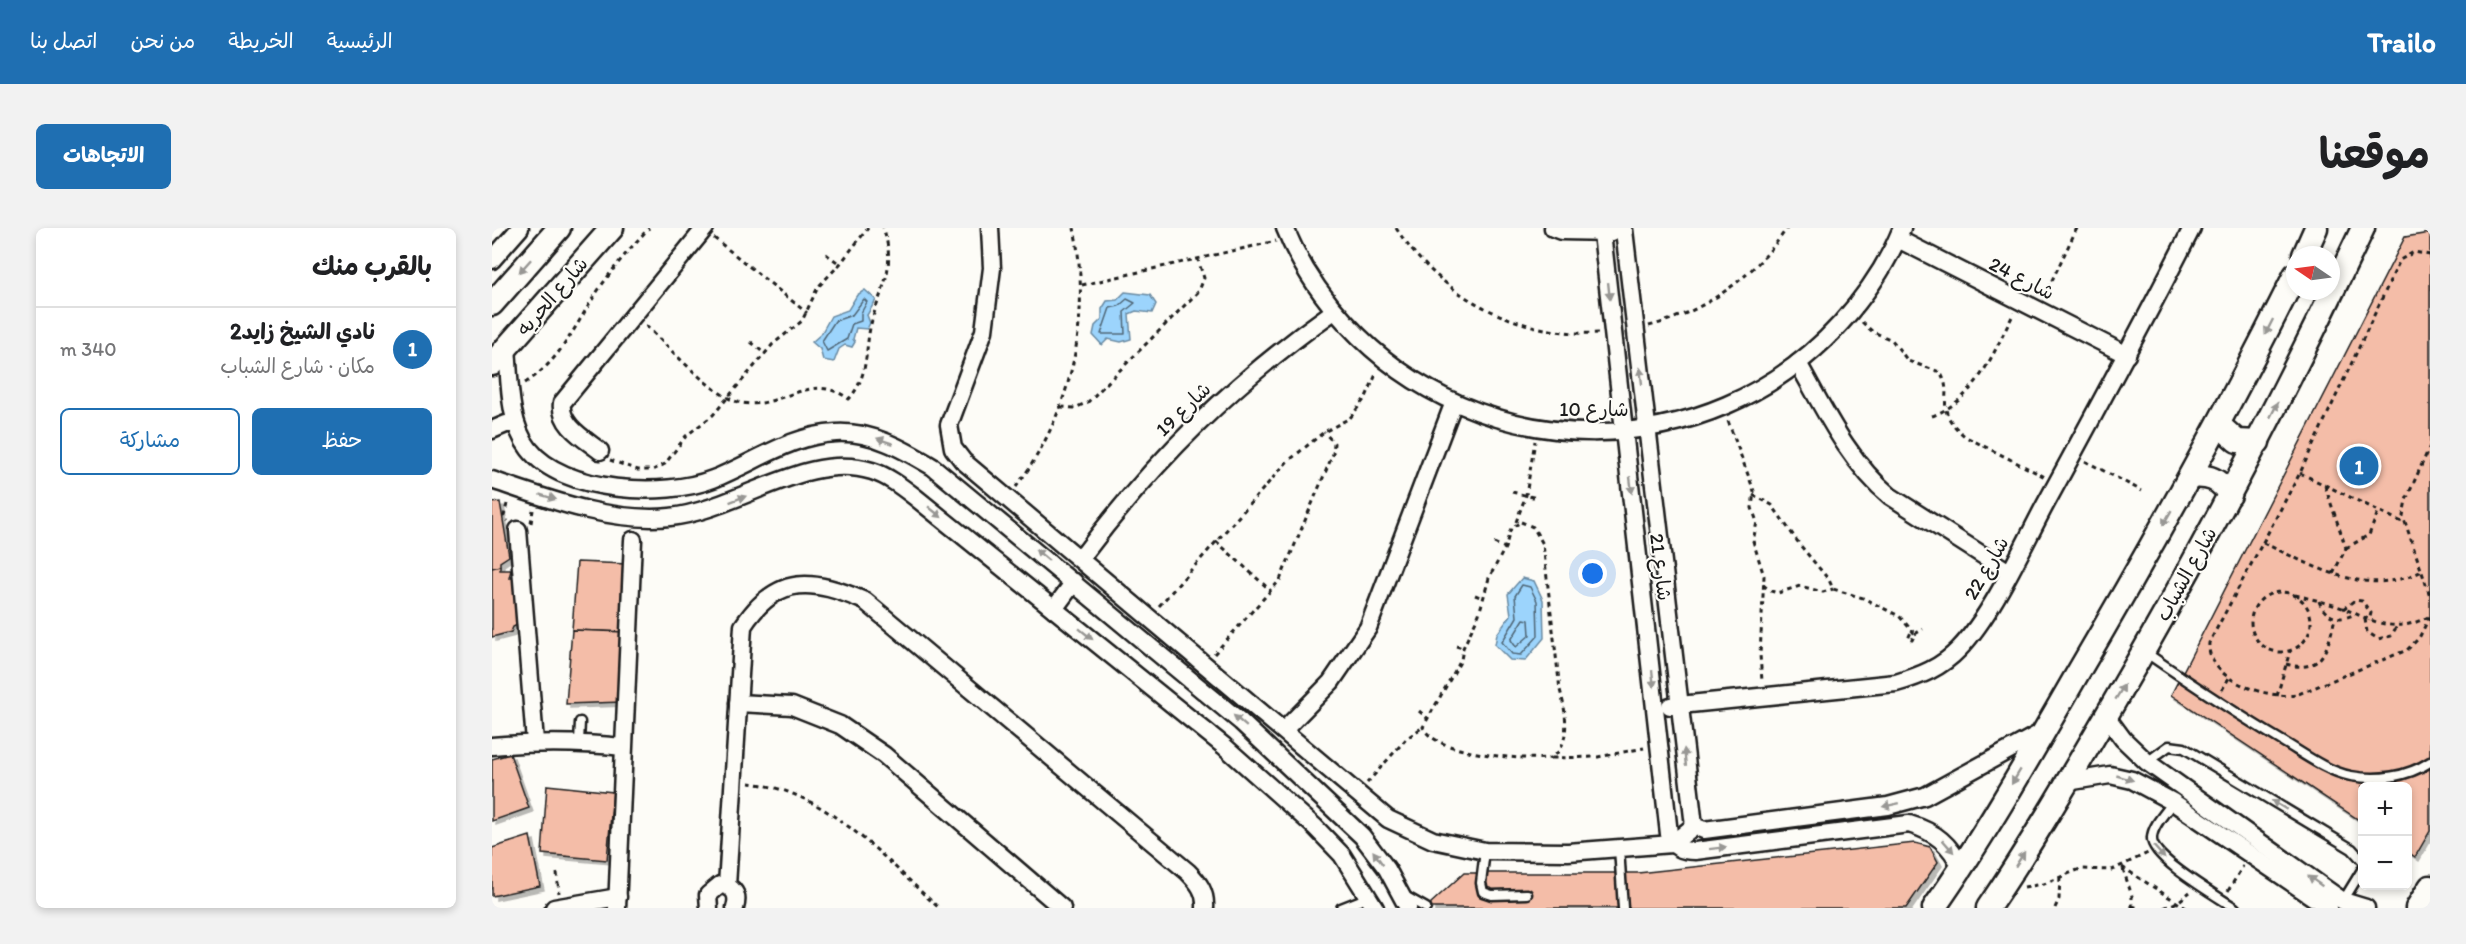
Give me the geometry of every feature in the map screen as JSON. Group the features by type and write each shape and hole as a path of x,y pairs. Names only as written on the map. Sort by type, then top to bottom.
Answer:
{"street":[{"path":"492,260 520,228"},
{"name":"شارع الحريه","path":"492,304 559,228"},
{"name":"شارع الحريه","path":"500,356 612,228"},
{"path":"990,228 992,268 984,331 975,361 951,414 950,437 963,461 1206,663 1388,819 1410,831 1457,847 1485,851 1568,852 1619,848 1671,839 1693,821 1704,830 1888,806 1925,796 2044,731"},
{"path":"1553,228 1602,233 1626,229"},
{"name":"شارع 22","path":"1656,708 1896,683 1943,664 1961,647 2009,572 2127,355 2192,228"},
{"path":"2308,246 2316,228"},
{"name":"شارع الشباب","path":"1988,908 2067,782 2144,652 2258,442 2363,228"},
{"path":"600,451 566,422 561,409 562,403 704,229"},
{"name":"شارع 21","path":"1626,229 1693,821"},
{"name":"شارع 10","path":"1287,233 1310,276 1334,310 1382,358 1428,390 1494,418 1537,428 1581,433 1648,429 1686,420 1723,407 1762,387 1798,363 1828,337 1855,307 1886,263 1900,234"},
{"name":"شارع 21","path":"1602,233 1671,839"},
{"name":"شارع 24","path":"1900,234 2020,301 2127,355"},
{"path":"1934,908 1962,869 2191,477 2286,293"},
{"name":"شارع 19","path":"1081,558 1147,475 1196,423 1276,353 1334,310"},
{"path":"500,356 511,391 516,424 529,449 549,465 572,478 596,485 653,489 711,480 809,436 838,433 878,439 898,446 933,467 1241,722 1362,836 1404,901"},
{"path":"1798,363 1828,416 1872,481 1890,496 2009,572"},
{"path":"1284,730 1330,682 1368,628 1454,402"},
{"path":"492,430 506,424 516,424"},
{"path":"2219,425 2237,441 2258,442"},
{"path":"492,480 603,513 634,517 671,517 736,500 813,469 845,465 872,471 915,497 1224,746 1314,826 1342,855 1372,902"},
{"path":"2191,477 2210,477 2217,480 2230,495"},
{"path":"518,530 536,742"},
{"path":"554,908 617,902 633,540"},
{"path":"1054,609 1074,582"},
{"path":"728,886 743,626 756,606 775,592 797,585 821,586 865,601 1188,872 1200,883 1205,898 1205,908"},
{"path":"738,703 792,706 840,725 884,755 1062,908"},
{"path":"2106,716 2123,740 2147,762 2336,904"},
{"path":"492,746 536,742 579,742 623,747"},
{"path":"2067,782 2121,776 2173,802 2250,854 2336,904 2366,908"},
{"path":"1671,839 1679,849 1695,851 1909,824 1926,829 1942,839 1954,852 1962,869"},
{"path":"709,908 708,895 712,889 728,886 735,891 738,900 735,908"},
{"path":"2417,908 2430,887"}],"lane":[{"path":"2144,652 2216,701 2338,773 2364,778 2391,777 2415,770 2430,762"},
{"path":"579,742 580,722"},
{"path":"2147,762 2169,746 2184,748 2352,849 2358,856"},
{"path":"2173,802 2153,831 2151,840 2155,849 2198,883 2235,908"},
{"path":"1619,848 1623,908"},
{"path":"1485,851 1481,883 1483,892 1492,895 1527,894"},
{"path":"2336,904 2358,875"},
{"path":"1404,901 1426,908"},
{"path":"1341,908 1372,902"}],"path":[{"path":"511,391 534,377 554,360 570,339 599,289 649,228"},
{"path":"600,451 624,467 653,470 665,464 686,436 713,415 765,354 807,314 812,295 868,228"},
{"path":"633,314 728,398 751,404 763,403 815,387 828,387 849,399 866,369 872,322 889,271 888,250 883,228"},
{"path":"1008,498 1040,451 1061,407 1078,338 1082,285 1074,228"},
{"path":"1396,228 1411,249 1440,278 1492,311 1552,330 1613,332"},
{"path":"1636,329 1684,314 1729,289 1759,262 1787,228"},
{"path":"2038,310 2077,228"},
{"path":"704,229 807,314"},
{"path":"1082,285 1198,260 1287,233"},
{"path":"2430,255 2414,252 2400,260 2300,473 2209,643 2208,652 2211,660 2221,671 2257,692 2277,696 2296,695 2407,650 2420,638 2430,616"},
{"path":"826,254 840,264"},
{"path":"1061,407 1075,408 1088,402 1199,291 1204,278 1198,260"},
{"path":"1932,416 1945,411 1966,394 1978,379 2020,301"},
{"path":"1855,307 1866,327 1892,340 1908,361 1940,372 1946,384 1945,411 1949,421 1966,437 2057,483"},
{"path":"751,342 765,354"},
{"path":"1150,616 1287,462 1324,432 1350,418 1359,408 1372,385 1382,358"},
{"path":"1723,407 1753,495 1752,508 1757,522 1753,541 1761,565 1763,585 1760,655 1766,697"},
{"path":"1358,793 1407,738 1423,727 1454,675 1463,648 1474,628 1489,578 1505,548 1526,495 1537,428"},
{"path":"1206,663 1271,591 1286,570 1334,454 1334,443 1324,432"},
{"path":"2430,446 2406,500 2404,524 2430,596"},
{"path":"2072,455 2142,491"},
{"path":"2300,473 2404,524"},
{"path":"2325,485 2346,548"},
{"path":"1512,492 1537,498"},
{"path":"1753,495 1772,506 1829,580 1833,589"},
{"path":"2333,574 2346,548 2369,535 2378,511"},
{"path":"1515,523 1528,523 1533,526 1543,544 1560,690 1565,710 1562,747 1551,758"},
{"path":"1216,541 1271,591"},
{"path":"1494,543 1505,548"},
{"path":"2263,543 2356,582 2379,584 2402,580 2422,572"},
{"path":"1763,585 1771,591 1778,592 1800,586 1823,592 1833,589 1863,598 1899,616 1913,633 1923,629"},
{"path":"2290,651 2269,650 2261,644 2251,626 2256,606 2272,593 2292,594 2318,600 2367,620 2397,626 2430,616"},
{"path":"2277,696 2290,651 2306,638 2310,629 2307,608 2292,594"},
{"path":"1475,595 1483,598"},
{"path":"2318,600 2326,614 2336,618 2348,618 2355,614"},
{"path":"2343,609 2355,600 2362,601 2368,606 2367,632 2378,639 2391,636 2397,626"},
{"path":"2286,664 2305,666 2321,658 2327,650 2336,618"},
{"path":"1456,646 1463,648"},
{"path":"1419,711 1427,718"},
{"path":"1423,727 1428,735 1447,744 1488,756 1509,759 1598,757 1660,742"},
{"path":"733,781 768,785 801,796 831,812 939,908"},
{"path":"2004,884 2014,887 2034,886 2079,869 2101,871 2122,867 2155,849"},
{"path":"2223,900 2250,854"},
{"path":"2122,867 2186,908"},
{"path":"2122,867 2132,907 2140,908"},
{"path":"2055,908 2059,899 2060,876"},
{"path":"2163,908 2178,902 2198,883"}],"water":[{"path":"865,290 876,300 867,315 870,323 867,329 856,328 853,339 855,342 852,347 845,345 839,349 834,362 823,360 820,349 812,342 821,334 831,316 848,310 857,295"},
{"path":"1125,292 1150,295 1156,304 1152,313 1136,311 1129,314 1131,339 1121,342 1108,339 1102,345 1093,335 1095,326 1102,319 1102,309 1107,301 1117,300"},
{"path":"1522,578 1534,581 1543,600 1544,638 1525,661 1510,660 1495,645 1497,634 1511,615 1508,594"}],"building":[{"path":"2430,233 2430,831 2415,857 2412,855 2412,782 2358,782 2358,819 2171,695 2405,237"},
{"path":"500,502 509,556 500,562 500,566 492,568 492,503"},
{"path":"577,562 627,564 625,632 572,630"},
{"path":"500,566 500,570 511,570 509,578 517,578 519,624 513,627 511,632 492,637 492,568"},
{"path":"572,630 625,632 622,702 566,704"},
{"path":"510,754 529,808 492,821 492,759"},
{"path":"547,785 613,792 607,860 542,854"},
{"path":"530,836 540,886 492,896 492,848"},
{"path":"1915,843 1930,847 1938,862 1906,908 1431,908 1431,903 1464,873 1638,873"}],"place":[{"name":"نادي الشيخ زايد2","path":"2359,466"}]}
